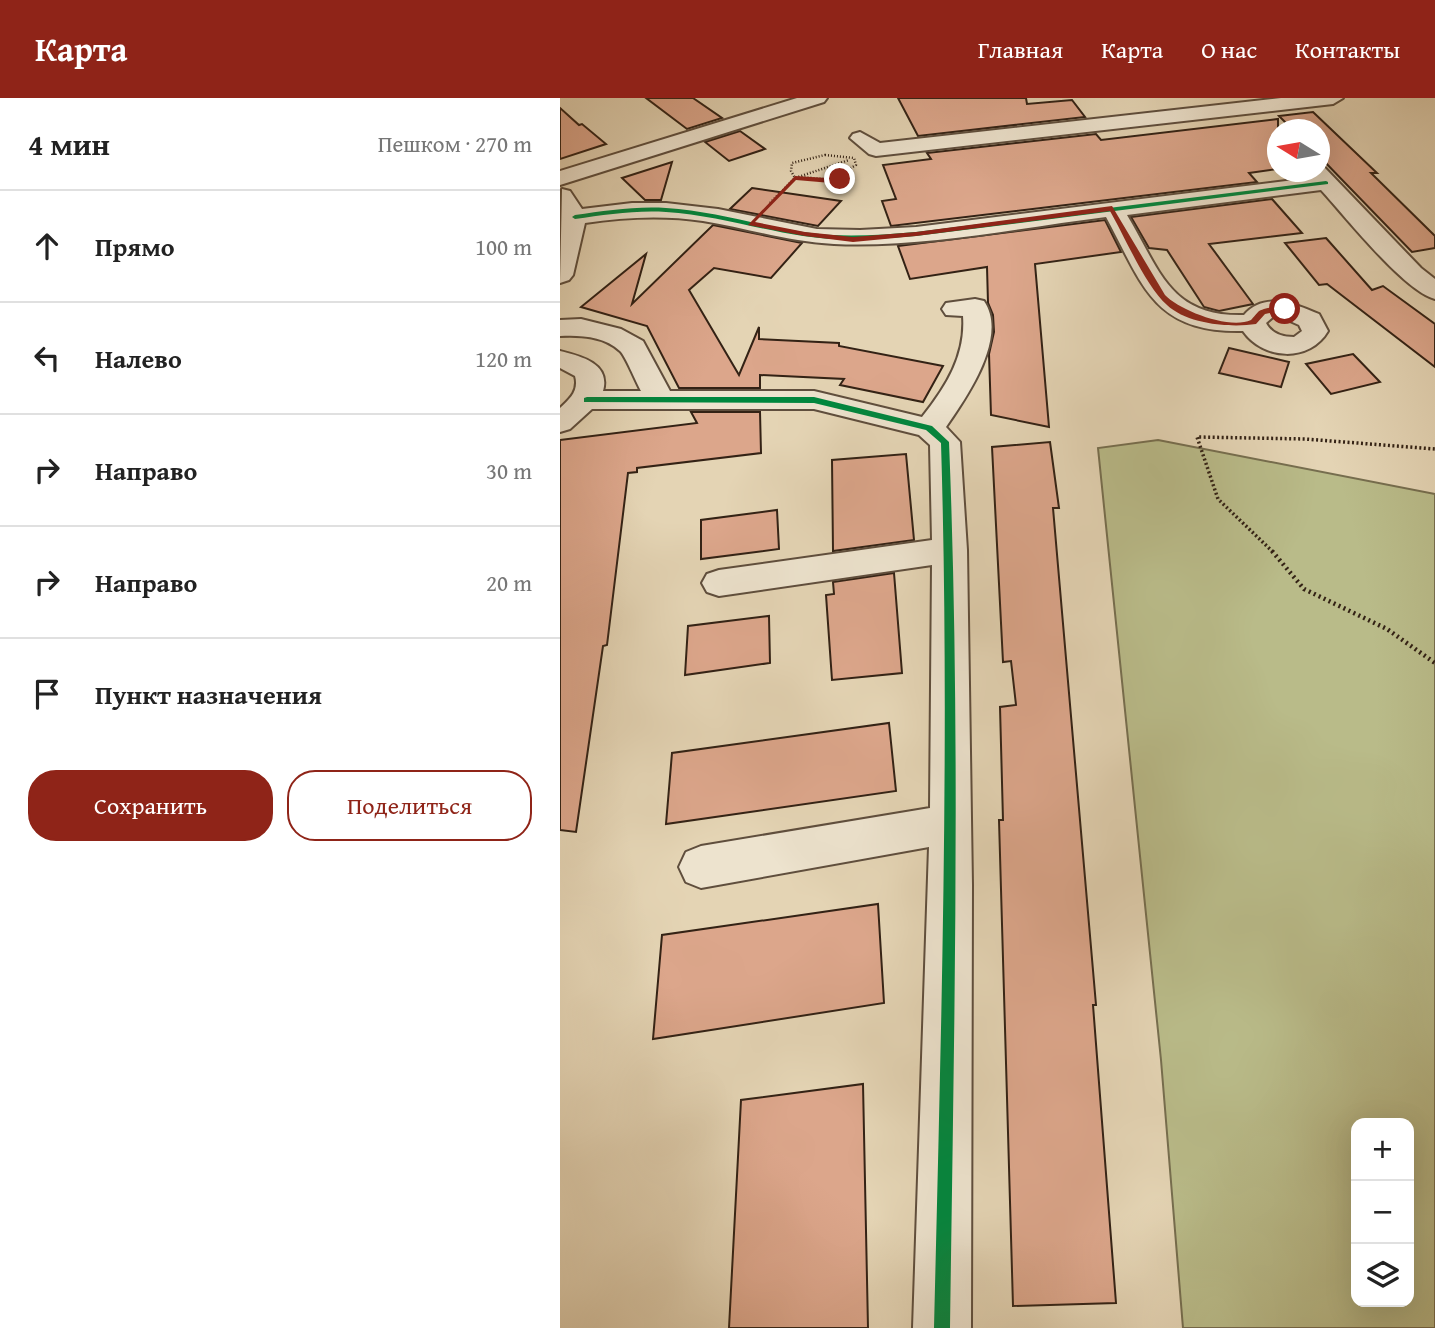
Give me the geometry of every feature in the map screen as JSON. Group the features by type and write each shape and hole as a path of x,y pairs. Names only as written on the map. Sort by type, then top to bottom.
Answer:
{"street":[{"path":"560,178 746,111 817,98"},
{"path":"1175,98 1264,123"},
{"path":"864,149 1333,98"},
{"path":"575,217 619,211 665,210 805,234 853,239 916,234 1287,182"},
{"path":"1326,182 1412,273 1435,291"},
{"path":"560,193 575,217 560,275"},
{"path":"1112,208 1162,296 1172,306 1209,322 1253,323"},
{"path":"929,428 943,410 975,348 975,307 955,309"},
{"path":"560,328 582,327 612,335 633,347 644,373 661,399"},
{"path":"560,359 571,361 586,370 592,383 574,411"},
{"path":"574,411 661,399 814,400 929,428 945,442 950,550 950,824 942,1328"},
{"path":"719,583 950,550"},
{"path":"701,867 950,824"}],"path":[{"path":"750,223 795,178 864,149"},
{"path":"795,178 791,172 792,163 806,158 864,149"},
{"path":"795,178 831,181 840,179 844,172 856,165 864,149"},
{"path":"1435,449 1305,439 1197,437 1218,499 1269,547 1304,589 1387,629 1435,663"}],"green space":[{"path":"1158,440 1435,494 1435,1328 1183,1328 1161,1060 1098,448"}],"building":[{"path":"646,98 693,98 722,118 687,129"},
{"path":"898,98 1026,98 1027,104 1072,100 1085,117 918,136"},
{"path":"560,108 579,125 582,124 606,144 560,159"},
{"path":"1313,112 1320,119 1282,119 1279,116"},
{"path":"1267,120 1267,171 1249,173 1257,182 891,226 882,201 896,199 883,165 931,159 927,153 1096,134 1101,140"},
{"path":"1330,128 1377,173 1371,173 1435,236 1435,248 1412,252 1330,167"},
{"path":"740,131 765,149 729,161 705,142"},
{"path":"672,162 661,200 645,200 622,178"},
{"path":"752,188 841,201 818,226 730,209"},
{"path":"1272,199 1302,233 1209,244 1253,304 1219,311 1204,307 1167,250 1149,248 1131,217"},
{"path":"1105,220 1121,252 1035,264 1049,427 991,415 989,354 994,332 993,315 988,303 987,267 910,279 898,246"},
{"path":"713,225 802,243 771,278 714,268 689,290 739,375 759,327 759,339 839,343 839,346 943,366 923,402 840,385 844,379 760,375 760,388 679,388 647,326 581,307 646,254 632,304"},
{"path":"1326,238 1372,290 1383,286 1435,324 1435,367 1327,284 1319,285 1285,243"},
{"path":"1229,348 1289,362 1281,387 1219,373"},
{"path":"1353,354 1380,382 1331,394 1306,364"},
{"path":"691,412 760,412 761,453 637,468 637,472 628,473 607,645 603,646 576,832 560,830 560,440 697,423"},
{"path":"1050,442 1059,508 1053,508 1096,1005 1093,1005 1116,1303 1013,1306 999,820 1003,820 1000,707 1016,705 1011,661 1003,662 992,447"},
{"path":"906,454 914,540 833,551 832,460"},
{"path":"777,510 779,549 701,559 701,520"},
{"path":"894,573 902,673 832,680 826,595 834,594 833,582"},
{"path":"769,616 770,663 685,675 688,626"},
{"path":"889,723 896,791 666,824 672,753"},
{"path":"878,904 884,1003 653,1039 662,935"},
{"path":"863,1084 868,1328 729,1328 741,1100"}],"cycle path":[{"path":"575,217 632,210 683,211 817,236 874,237 1326,183"},
{"path":"587,400 814,400 929,428 945,442 951,774 942,1328"}],"route":[{"path":"840,179 821,181 817,178 795,178 750,223 805,234 853,239 916,234 1112,208 1162,296 1188,316 1209,322 1253,323 1256,316 1263,312 1285,309"}]}
